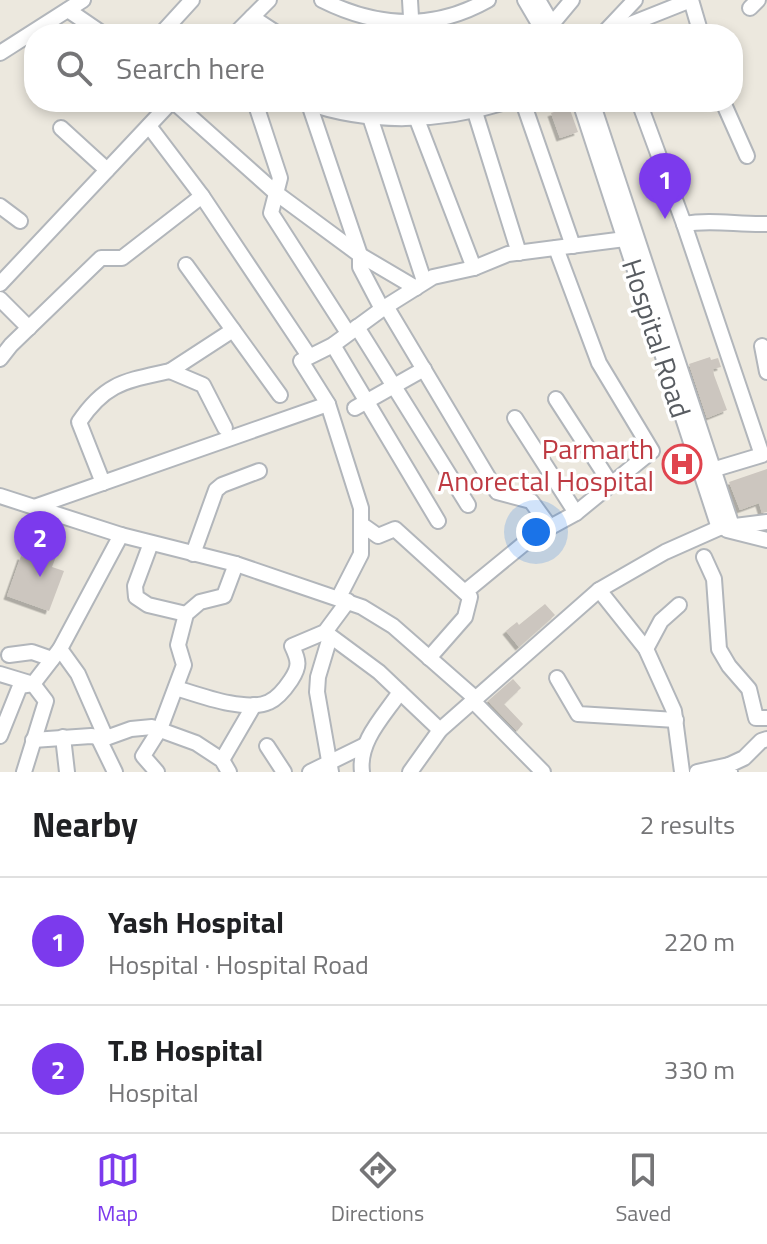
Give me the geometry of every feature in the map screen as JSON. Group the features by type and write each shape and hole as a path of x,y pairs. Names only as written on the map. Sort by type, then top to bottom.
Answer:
{"street":[{"path":"46,24 83,0"},
{"path":"245,24 269,0"},
{"path":"322,0 346,12 393,24"},
{"path":"410,0 412,24"},
{"path":"426,24 469,11 488,0"},
{"path":"525,0 542,24"},
{"path":"538,0 545,24"},
{"path":"553,24 572,0"},
{"path":"616,24 635,0"},
{"path":"628,24 691,0 698,24"},
{"path":"170,24 190,1"},
{"path":"68,10 88,24"},
{"path":"252,17 263,24"},
{"path":"0,53 24,38"},
{"path":"0,284 162,112"},
{"path":"183,112 276,193 360,255 420,284"},
{"path":"258,112 280,178 271,213 394,388 468,505"},
{"path":"310,112 360,255 360,267 497,492 531,501 550,527"},
{"path":"348,112 370,117 403,112"},
{"path":"417,112 474,268"},
{"path":"423,112 441,117 475,112 519,253"},
{"path":"526,112 573,246"},
{"name":"Hospital Road","path":"583,112 726,527"},
{"name":"Hospital Road","path":"595,112 712,470 726,527"},
{"path":"643,112 762,455 712,470"},
{"path":"727,112 747,156"},
{"path":"370,117 420,284"},
{"path":"149,126 202,196 309,356"},
{"path":"61,128 107,170"},
{"path":"0,359 101,258 122,258 202,196"},
{"path":"0,206 20,221"},
{"path":"684,224 715,220 740,225 767,224"},
{"path":"331,766 317,692 318,677 328,634 361,554 361,508 349,462 328,404 301,361 333,345 420,284 508,254 625,239"},
{"path":"465,592 532,537 576,513 652,451 599,363 556,248"},
{"path":"186,265 280,395"},
{"path":"0,299 29,328"},
{"path":"103,483 79,422 106,392 121,382 170,371 233,330"},
{"path":"333,345 361,405 438,521"},
{"path":"762,346 767,372"},
{"path":"361,405 424,369"},
{"path":"170,371 203,385 225,428"},
{"path":"556,399 611,484"},
{"path":"37,506 328,404"},
{"path":"515,418 576,513"},
{"path":"193,554 216,490 259,471"},
{"path":"0,496 121,535 236,564 344,599 393,626 474,699 543,772"},
{"path":"410,772 440,730 599,590 665,552 726,527 767,522"},
{"path":"361,524 378,536 395,529 470,597 465,617 429,658"},
{"path":"726,527 767,540"},
{"path":"0,736 20,686 33,684 56,654 121,535"},
{"path":"151,543 135,586 136,597 148,605 186,614"},
{"path":"704,557 714,579 719,649 749,689 756,718 767,718"},
{"path":"157,772 143,756 160,729 184,665 178,645 186,614 200,602 224,596 236,564"},
{"path":"599,590 646,649 676,720 682,772"},
{"path":"646,649 661,621 679,605"},
{"path":"328,634 379,672 440,730"},
{"path":"176,688 211,699 254,705 267,703 283,692 298,669 299,661 292,646 328,634"},
{"path":"9,655 32,652 56,654 78,674 115,772"},
{"path":"0,674 33,684 46,701 24,772"},
{"path":"557,678 578,714 676,720"},
{"path":"362,772 360,760 365,745 400,692"},
{"path":"33,740 102,738 131,729 160,729 196,743 225,766 254,705"},
{"path":"63,737 67,772"},
{"path":"697,772 729,768 767,739"},
{"path":"310,772 331,766 365,745"},
{"path":"267,746 284,772"}],"building":[{"path":"571,112 578,132 560,138 551,113"},
{"path":"710,357 711,360 718,358 721,367 713,369 727,410 707,418 689,364"},
{"path":"767,469 767,512 762,513 759,503 740,510 729,482"},
{"path":"40,548 57,554 52,567 64,571 49,611 7,596 21,556 35,561"},
{"path":"545,604 555,615 519,647 506,631 517,622 519,625"},
{"path":"513,679 521,688 504,704 523,724 517,731 488,701"}],"place":[{"name":"Yash Hospital","path":"665,219"},
{"name":"Parmarth Anorectal Hospital","path":"682,464"},
{"name":"T.B Hospital","path":"40,577"}]}
